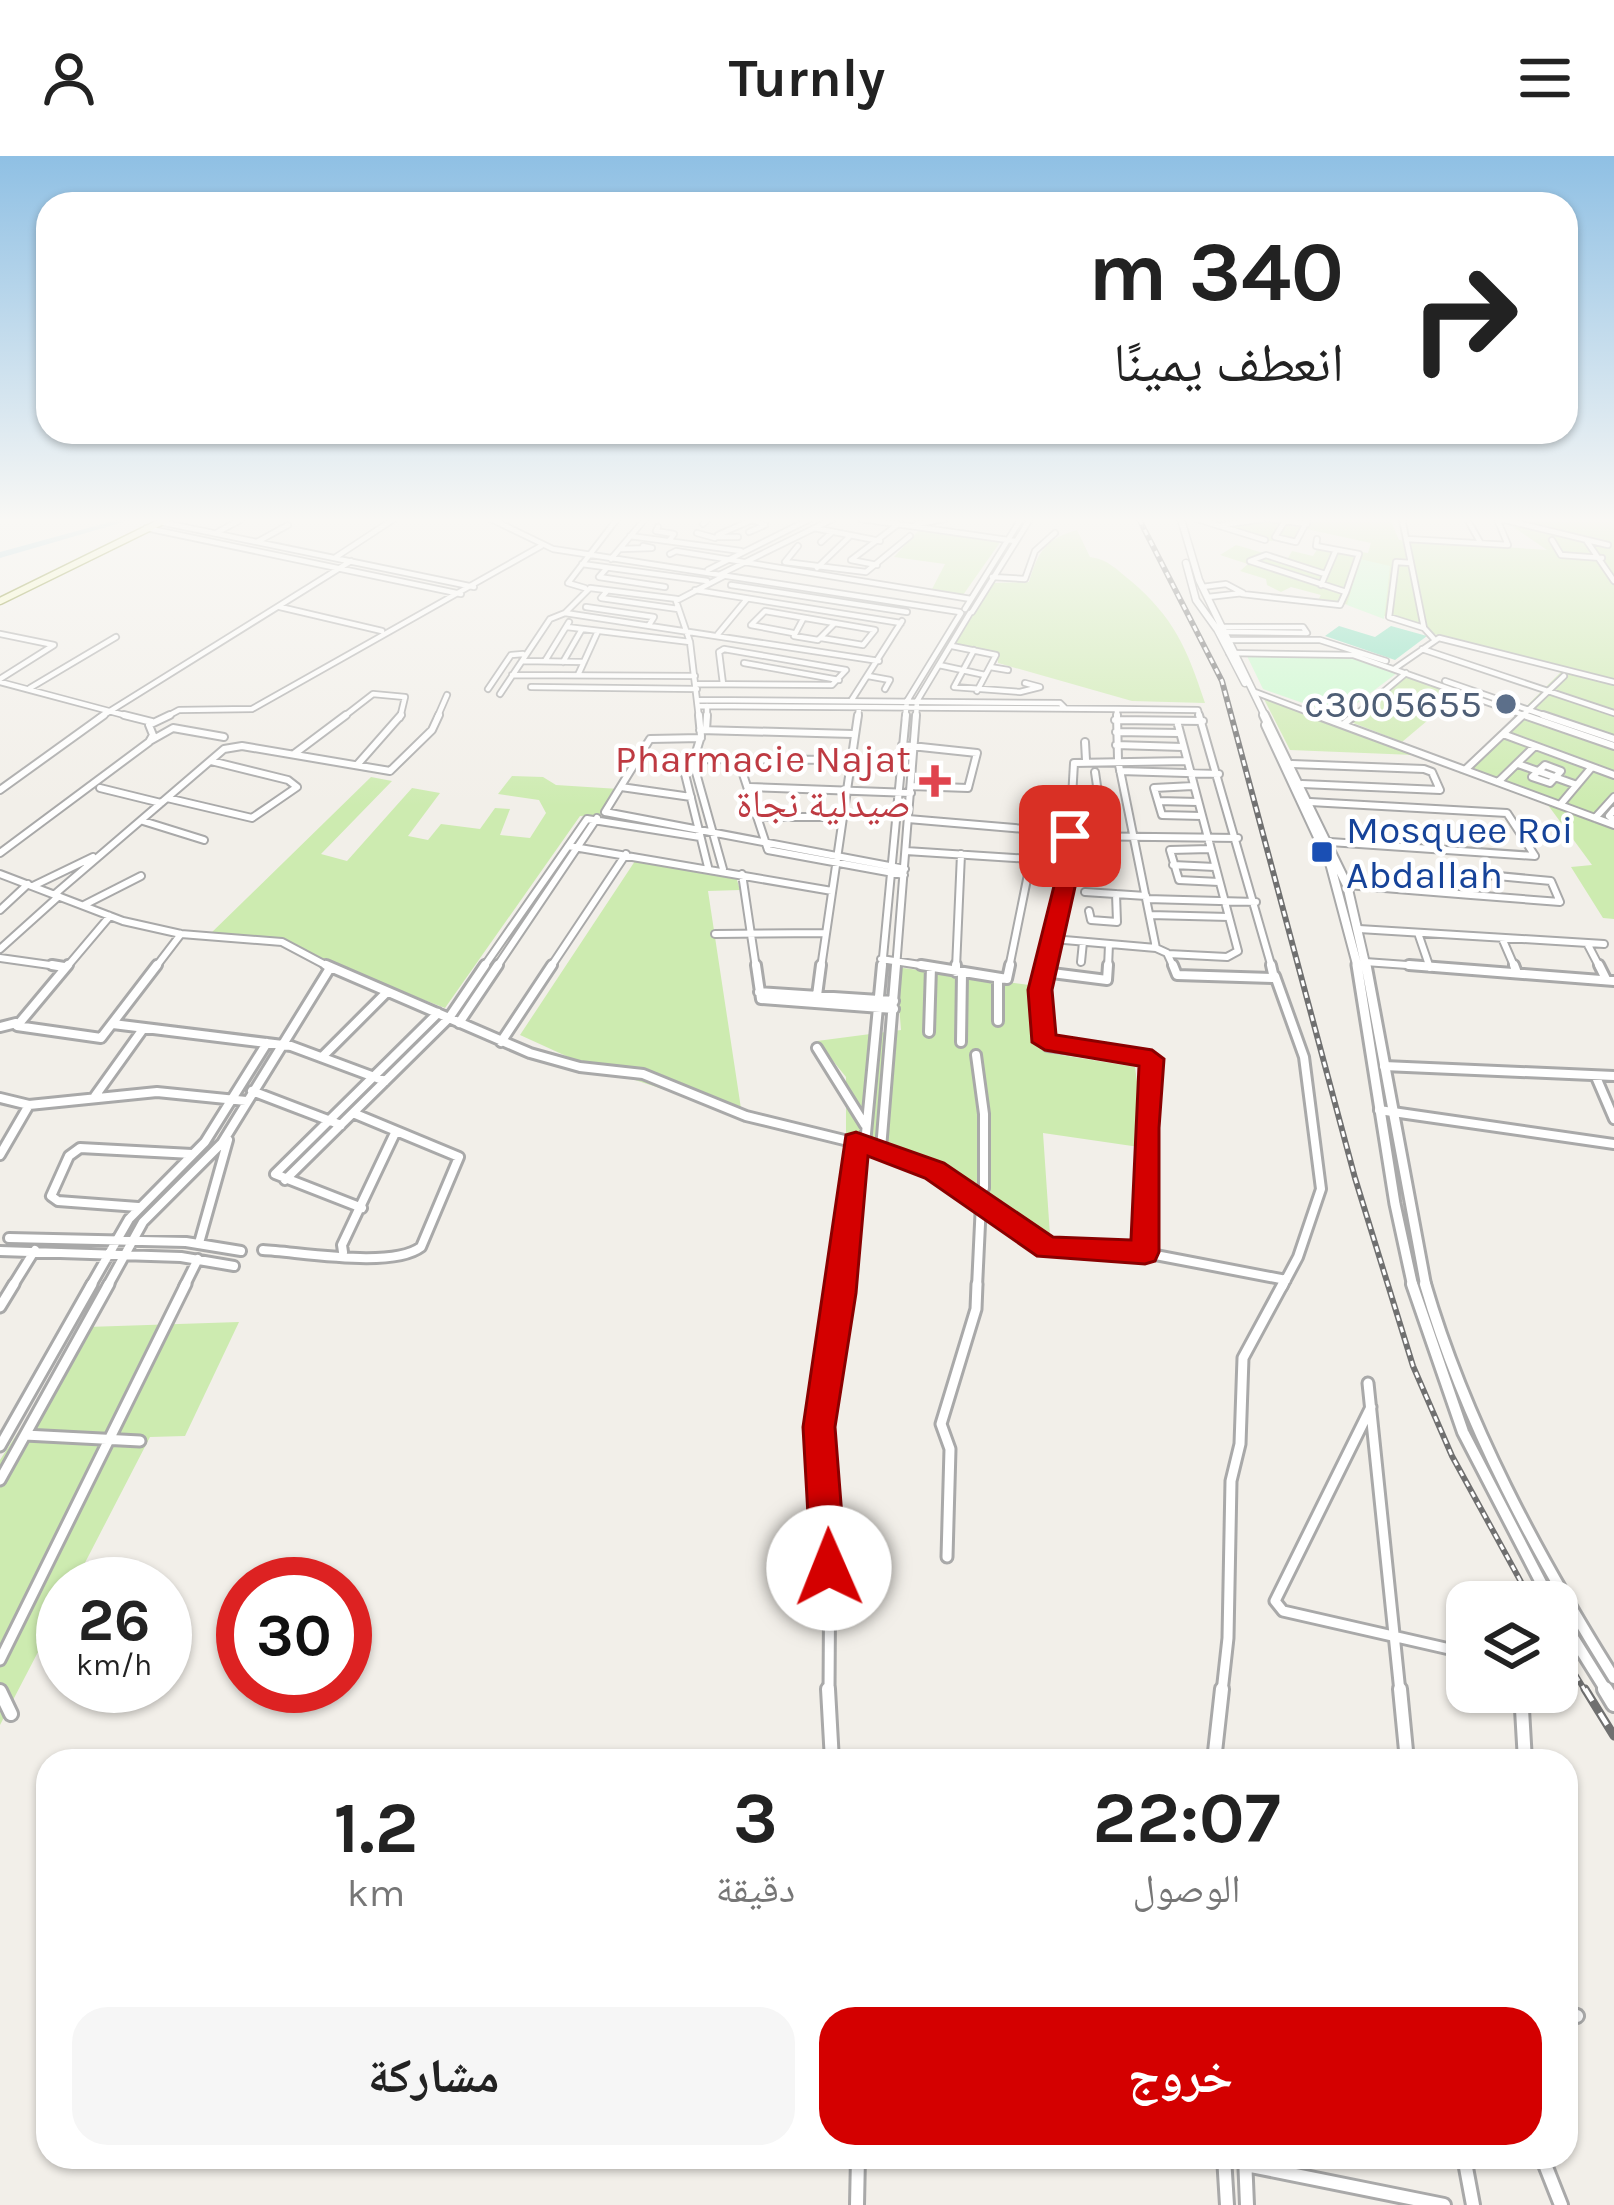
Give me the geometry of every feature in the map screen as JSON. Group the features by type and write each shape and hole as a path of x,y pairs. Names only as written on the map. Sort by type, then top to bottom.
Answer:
{"street":[{"path":"0,790 111,711 266,615"},
{"path":"312,615 384,631"},
{"path":"2,682 152,722 179,710 252,709 418,615"},
{"path":"500,694 550,619 561,615"},
{"path":"569,615 879,662"},
{"path":"644,615 654,616 647,626"},
{"path":"680,615 701,704 702,732 693,759 723,869"},
{"path":"717,635 734,615"},
{"path":"760,615 751,625 841,642 863,645 875,631 787,615"},
{"path":"770,629 782,615"},
{"path":"779,657 811,615"},
{"path":"853,615 901,622"},
{"path":"817,999 857,704 868,676 905,615"},
{"path":"881,1149 917,705 964,615"},
{"path":"1205,615 1224,633 1298,633 1614,742"},
{"path":"1216,615 1335,876 1416,1252 1451,1363 1559,1590 1614,1678"},
{"path":"1388,615 1392,620 1424,628"},
{"path":"1421,615 1424,628 1434,639 1614,682"},
{"path":"545,662 574,617"},
{"path":"821,638 835,623"},
{"path":"841,642 854,626"},
{"path":"567,627 690,642"},
{"path":"563,662 582,629"},
{"path":"578,675 598,631"},
{"path":"1224,633 1298,633"},
{"path":"0,634 54,644 2,682"},
{"path":"831,1749 826,1638 830,1534 819,1427 866,1126 907,705 952,646 952,636"},
{"path":"28,689 116,637"},
{"path":"1396,667 1434,639"},
{"path":"1335,654 1336,644"},
{"path":"952,646 995,655 977,691"},
{"path":"1422,649 1614,713"},
{"path":"974,650 954,687 977,691 1040,687 1025,683"},
{"path":"530,686 832,685 845,668 719,651 723,684"},
{"path":"743,651 744,663 839,680"},
{"path":"1232,652 1335,654 1396,667 1527,712"},
{"path":"1232,652 1302,784 1347,885 1382,1066 1404,1250 1426,1329 1481,1468 1540,1581"},
{"path":"488,689 511,655 545,662 584,662"},
{"path":"935,666 985,675"},
{"path":"990,667 1008,670"},
{"path":"1343,724 1406,673"},
{"path":"512,674 695,676"},
{"path":"599,688 603,675"},
{"path":"868,676 890,680 886,689"},
{"path":"1466,770 1564,676"},
{"path":"777,701 778,685"},
{"path":"294,755 370,695 384,692 405,697 406,708 395,724 356,766"},
{"path":"1256,692 1614,822"},
{"path":"0,949 209,760 237,746 384,771 398,768 432,730 447,695"},
{"path":"701,704 777,701 1195,710 1203,721 1275,976 1304,1057 1321,1189 1286,1280 1243,1358 1240,1444 1232,1480 1228,1639 1215,1749"},
{"path":"701,704 857,704"},
{"path":"1117,709 1118,760 1156,948"},
{"path":"1115,720 1203,721"},
{"path":"1053,938 1156,948 1167,954 1234,955 1238,949 1177,721"},
{"path":"149,742 152,722"},
{"path":"0,853 172,728 224,737"},
{"path":"285,1180 449,1018 526,907 601,816 650,739 702,732 854,734"},
{"path":"1116,732 1179,733"},
{"path":"1503,734 1614,775"},
{"path":"1085,742 1086,760"},
{"path":"749,787 897,792 968,788 977,755 902,745"},
{"path":"1116,745 1183,747"},
{"path":"1498,782 1534,746"},
{"path":"693,759 850,760"},
{"path":"738,759 767,846"},
{"path":"100,788 252,818 297,787 287,779 209,760"},
{"path":"1145,1252 1145,1128 1152,1059 1046,1044 1040,990 1070,836 1072,765 1086,760 1187,761"},
{"path":"1292,764 1424,769 1432,772 1441,790 1302,784"},
{"path":"1518,764 1577,785"},
{"path":"682,766 708,867"},
{"path":"1560,805 1592,767"},
{"path":"1120,771 1219,774"},
{"path":"1095,772 1105,853"},
{"path":"1193,786 1156,786 1162,815 1202,816"},
{"path":"620,787 691,797"},
{"path":"1595,818 1614,797"},
{"path":"1158,801 1198,802"},
{"path":"1310,802 1507,813 1535,856 1330,842"},
{"path":"1614,809 1609,815 1614,822"},
{"path":"601,816 714,832 905,872"},
{"path":"759,817 842,817"},
{"path":"880,959 1007,979 1037,830 1033,826 908,819"},
{"path":"141,820 205,840"},
{"path":"1070,836 1238,838"},
{"path":"573,846 832,891"},
{"path":"459,1023 573,846"},
{"path":"1210,849 1171,849 1174,865 1182,881 1220,882"},
{"path":"0,910 30,885 105,851"},
{"path":"906,851 1030,859"},
{"path":"501,1042 626,854"},
{"path":"961,854 961,1042"},
{"path":"1174,865 1215,867"},
{"path":"1347,885 1471,895 1561,902 1551,881 1464,873 1471,895"},
{"path":"0,874 110,916 181,934 276,941 386,993 562,1063 647,1075 746,1116 881,1149 928,1167 1047,1248 1145,1252 1286,1280"},
{"path":"742,874 759,992 894,1005"},
{"path":"82,905 141,876"},
{"path":"1085,892 1256,902"},
{"path":"1089,911 1091,920 1117,922 1116,894"},
{"path":"526,907 536,908"},
{"path":"1150,915 1229,917"},
{"path":"16,1023 110,916"},
{"path":"1359,929 1604,944"},
{"path":"715,934 826,933"},
{"path":"1418,933 1430,968"},
{"path":"0,1027 16,1023 94,1040 113,1024 181,934"},
{"path":"1502,938 1517,973"},
{"path":"1081,962 1083,942"},
{"path":"1587,943 1610,980"},
{"path":"1044,972 1107,980 1109,944"},
{"path":"1167,954 1172,973 1182,976 1269,980 1275,976"},
{"path":"0,958 65,967"},
{"path":"1365,962 1610,980"},
{"path":"929,1032 931,967"},
{"path":"0,1480 152,1209 214,1152 330,968"},
{"path":"998,979 998,1021"},
{"path":"322,1057 386,993"},
{"path":"362,1208 274,1175 439,1013"},
{"path":"113,1024 279,1044 385,1082"},
{"path":"94,1096 143,1029"},
{"path":"0,1446 138,1207 195,1153 267,1043"},
{"path":"817,1048 866,1126"},
{"path":"947,1557 950,1449 941,1424 976,1309 977,1198 984,1188 984,1114 976,1055"},
{"path":"1382,1066 1614,1076"},
{"path":"1595,1076 1614,1119"},
{"path":"252,1091 341,1125"},
{"path":"0,1098 29,1105 157,1092 246,1101"},
{"path":"1,1151 29,1105"},
{"path":"1385,1110 1614,1144"},
{"path":"263,1250 418,1251 459,1164 453,1153 353,1113"},
{"path":"199,1243 231,1128"},
{"path":"344,1252 342,1245 396,1131"},
{"path":"138,1207 55,1201 51,1196 69,1156 80,1148 214,1152"},
{"path":"195,1153 201,1164"},
{"path":"283,1166 293,1170"},
{"path":"9,1238 199,1243 241,1251"},
{"path":"0,1307 42,1239"},
{"path":"0,1251 198,1259 234,1265"},
{"path":"0,1660 198,1259"},
{"path":"1369,1383 1407,1749"},
{"path":"1371,1407 1275,1601 1283,1611 1446,1649"},
{"path":"25,1435 140,1441"},
{"path":"1578,1646 1614,1704"},
{"path":"0,1693 11,1714"},
{"path":"1522,1713 1524,1749"},
{"path":"857,2169 857,2205"},
{"path":"1225,2169 1227,2205"},
{"path":"1245,2169 1247,2205"},
{"path":"1281,2169 1444,2205"},
{"path":"1466,2169 1473,2205"},
{"path":"1547,2169 1561,2205"}],"green space":[{"path":"973,615 1163,615 1185,650 1205,703 1132,701 998,663 997,652 955,644"},
{"path":"1381,615 1614,615 1614,919 1603,918 1571,867 1592,865 1545,801 1459,773 1565,668 1437,635"},
{"path":"1339,626 1375,637 1391,626 1427,636 1395,660 1325,636"},
{"path":"1247,656 1347,657 1397,673 1340,716 1263,689"},
{"path":"1408,675 1459,694 1402,742 1351,722"},
{"path":"1264,699 1414,755 1290,750"},
{"path":"512,776 543,777 556,785 619,789 600,815 580,816 445,1008 288,943 208,936 371,777 392,781 321,854 347,861 412,788 440,793 408,836 428,840 441,824 480,829 495,808 510,809 500,835 530,838 546,813 539,800 498,794"},
{"path":"637,858 734,870 740,890 708,891 742,1115 577,1061 520,1035"},
{"path":"896,967 1037,986 1049,1053 1135,1067 1146,1148 1043,1133 1051,1250 930,1171 846,1146 846,1077 817,1041 901,1030"},
{"path":"239,1322 185,1436 150,1437 88,1557 36,1557 36,1656 0,1725 0,1460 87,1327"}],"railway":[{"path":"1188,615 1222,681 1355,1178 1413,1366 1452,1456 1520,1581"},
{"path":"1578,1679 1586,1692"},
{"path":"1585,1689 1614,1736"}],"place":[{"name":"c3005655","path":"1506,704"},
{"name":"Pharmacie Najat صيدلية نجاة","path":"935,781"},
{"name":"Mosquee Roi Abdallah","path":"1322,852"}],"route":[{"path":"829,1568 819,1427 841,1293 856,1142 934,1170 1047,1248 1145,1252 1145,1128 1152,1059 1045,1042 1040,990 1066,878 1070,836"}]}
